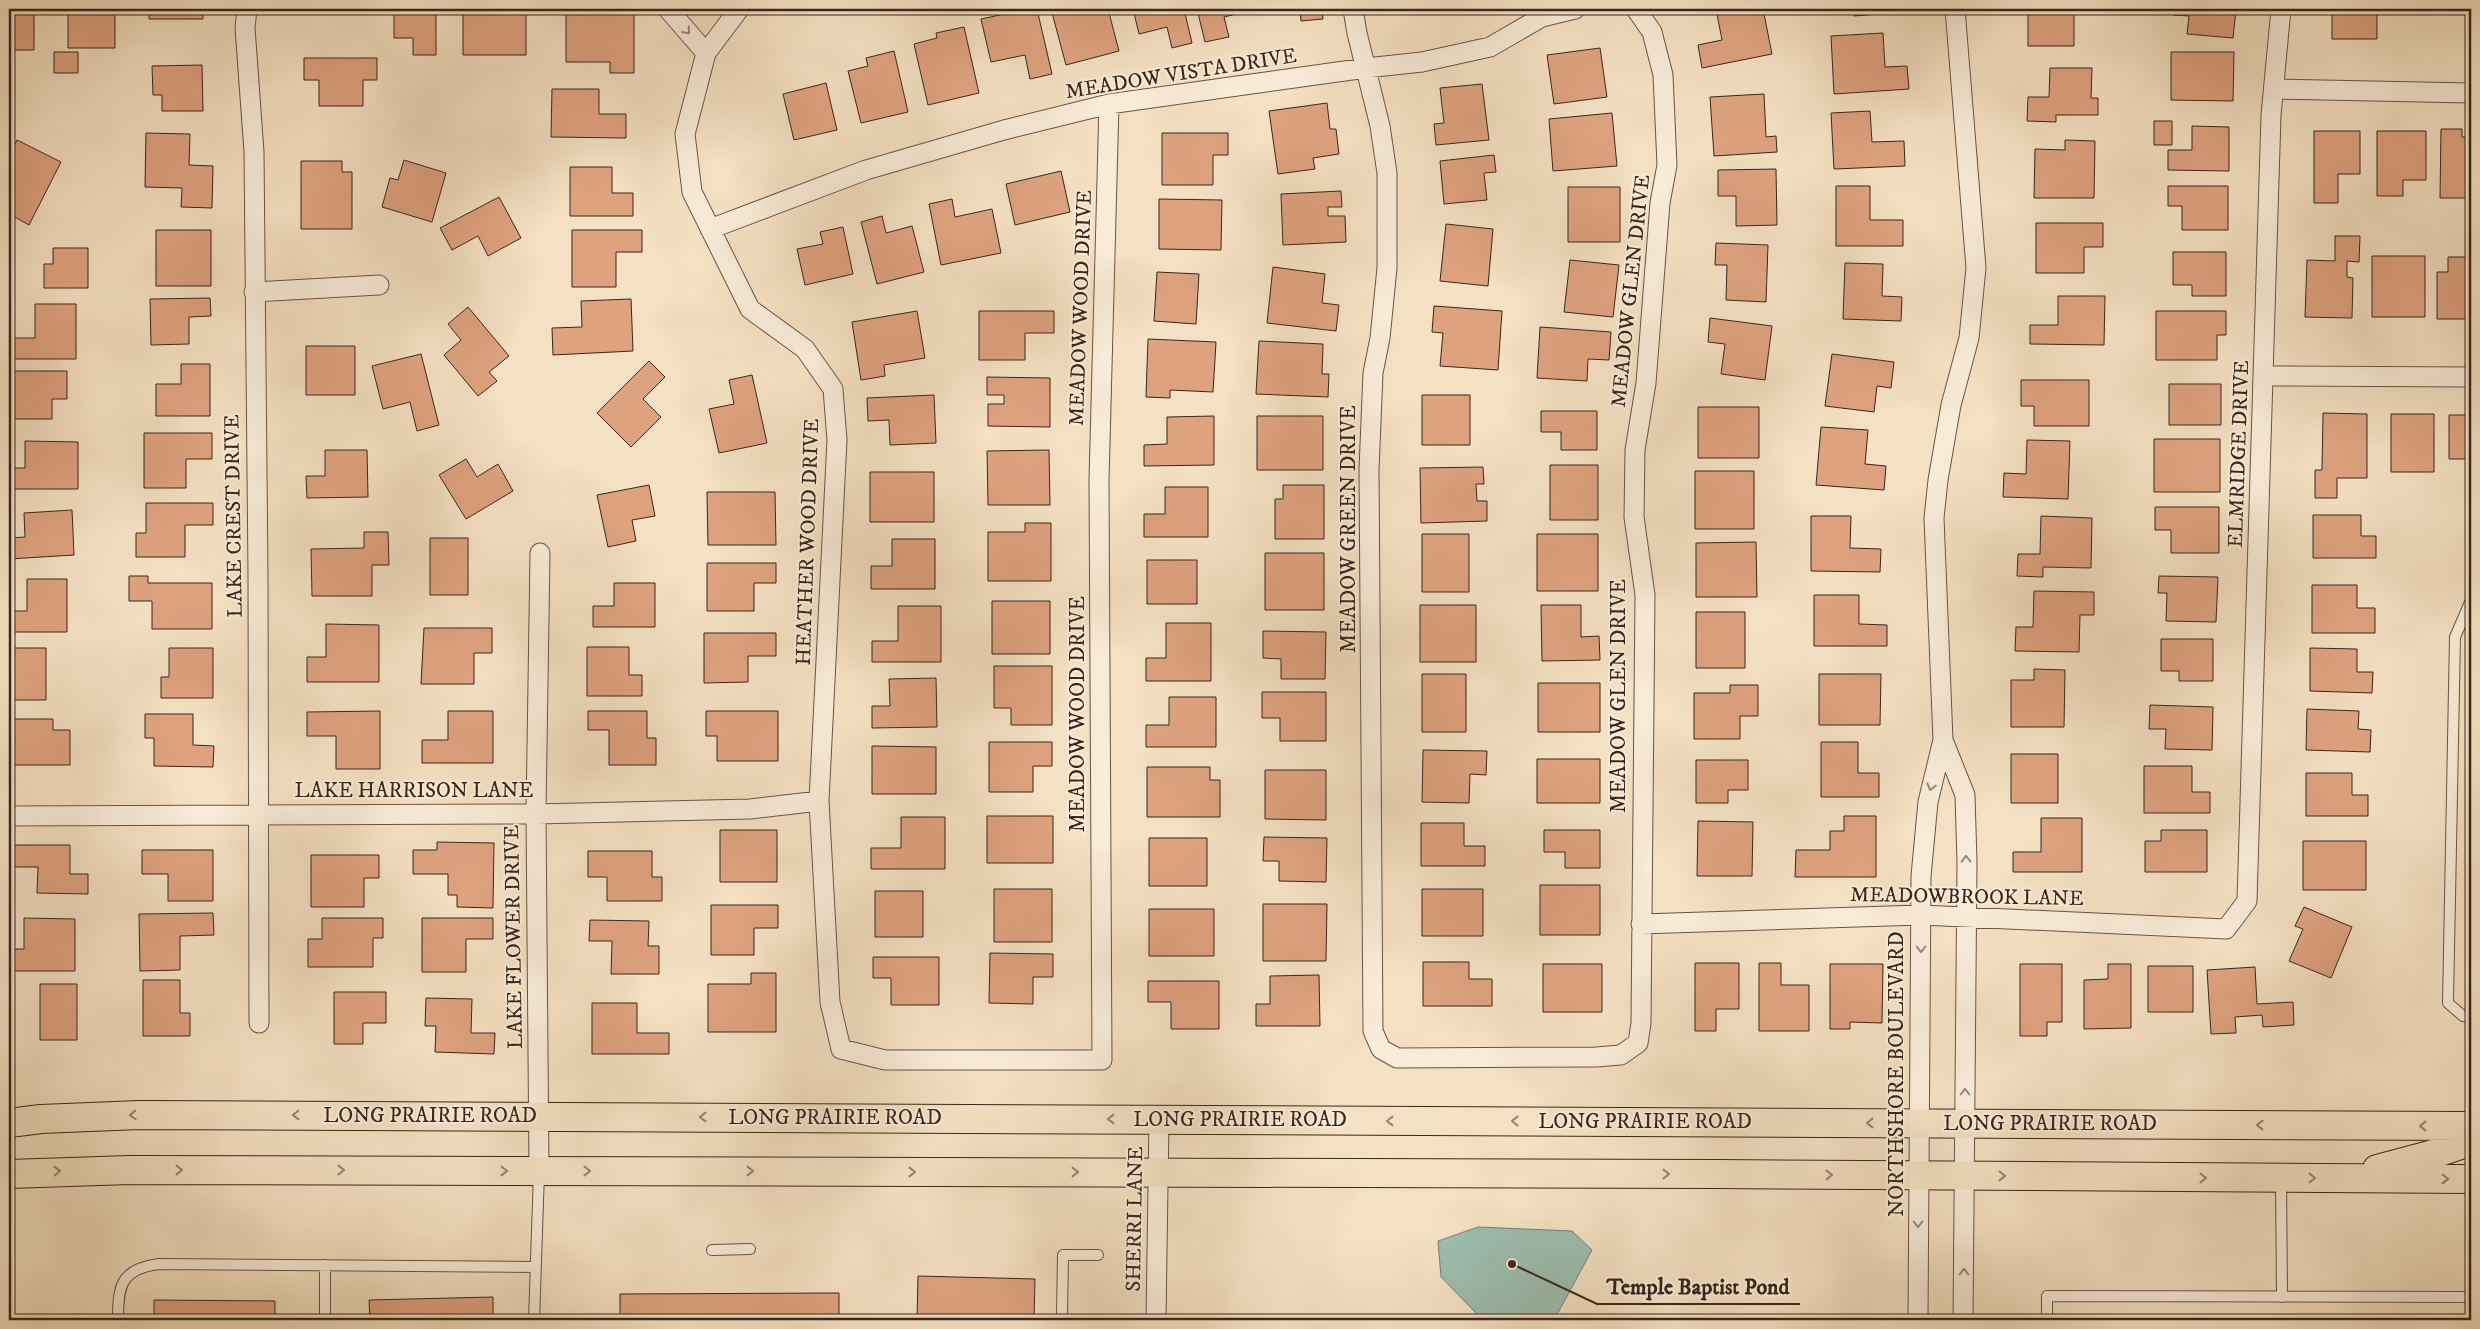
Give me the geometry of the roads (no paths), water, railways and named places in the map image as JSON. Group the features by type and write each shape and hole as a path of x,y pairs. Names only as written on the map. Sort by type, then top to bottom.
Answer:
{"main road":[{"name":"LONG PRAIRIE ROAD","path":"9,1123 41,1118 139,1115 1921,1123 2471,1128"},
{"path":"2344,1178 2460,1145 2471,1128"},
{"path":"9,1174 84,1170 1159,1172 2471,1179"}],"street":[{"name":"LAKE CREST DRIVE","path":"247,9 246,28 254,152 258,576 257,814 259,1023"},
{"path":"668,9 706,53"},
{"name":"HEATHER WOOD DRIVE","path":"739,9 706,53 685,134 692,192 750,309 805,349 833,389 837,440 819,801 830,1002 841,1050"},
{"name":"MEADOW GREEN DRIVE","path":"1353,9 1380,126 1387,173 1387,268 1380,338 1373,373 1369,469 1373,1032 1381,1050 1384,1051"},
{"name":"MEADOW VISTA DRIVE","path":"710,229 866,170 1004,130 1110,104 1366,68 1422,62 1490,47 1542,17 1575,9"},
{"name":"MEADOW GLEN DRIVE","path":"1384,1051 1397,1058 1596,1057 1621,1055 1638,1043 1642,1023 1645,595 1634,517 1635,450 1646,383 1660,203 1667,164 1663,75 1652,32 1636,9"},
{"name":"NORTHSHORE BOULEVARD","path":"1918,1320 1921,1123 1921,876 1928,802 1943,740 1934,518 1938,480 1951,405 1969,338 1976,268 1955,9"},
{"name":"ELMRIDGE DRIVE","path":"2247,901 2254,636 2265,376 2271,115 2281,9"},
{"path":"2275,88 2471,94"},
{"name":"MEADOW WOOD DRIVE","path":"841,1050 885,1060 1102,1060 1099,480 1110,104"},
{"path":"254,292 379,285"},
{"path":"2265,376 2471,377"},
{"name":"LAKE FLOWER DRIVE","path":"538,1171 536,814 540,553"},
{"name":"NORTHSHORE BOULEVARD","path":"1943,740 1965,795 1963,1320"},
{"name":"LAKE HARRISON LANE","path":"9,816 536,814 750,809 819,801"},
{"name":"MEADOWBROOK LANE","path":"1642,924 1921,914 2226,929 2247,901"},
{"name":"SHERRI LANE","path":"1156,1320 1159,1119"}],"lane":[{"path":"2471,600 2455,638 2448,1003 2463,1016 2471,1017"},
{"path":"534,1320 538,1171"},
{"path":"2281,1178 2282,1297"},
{"path":"712,1250 750,1249"},
{"path":"1062,1316 1063,1255 1098,1255"},
{"path":"118,1320 118,1295 127,1276 140,1266 159,1264 536,1267"},
{"path":"325,1265 326,1320"},
{"path":"2047,1320 2048,1296 2471,1297"}],"place":[{"name":"Temple Baptist Pond","path":"1512,1264"}]}
